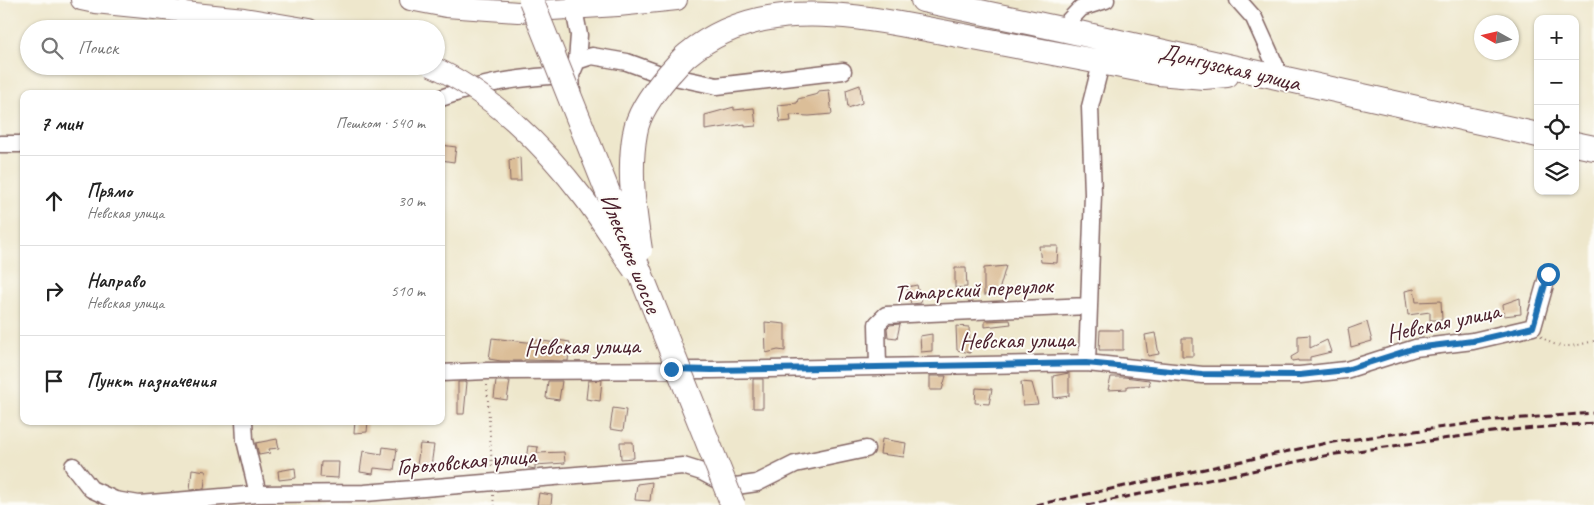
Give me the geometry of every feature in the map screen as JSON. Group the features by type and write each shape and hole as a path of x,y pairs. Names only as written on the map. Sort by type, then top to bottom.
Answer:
{"highway":[{"name":"Илекское шоссе","path":"531,0 733,505"},
{"name":"Донгузская улица","path":"923,0 1061,28 1534,135"},
{"path":"644,286 631,183 635,130 649,100 686,55 719,34 742,24 773,17 804,14 836,14 872,18 1101,64 1158,73 1204,77 1256,73"},
{"path":"1579,145 1594,148"}],"main road":[{"path":"81,0 256,20"},
{"path":"410,0 446,8 518,12 677,0"},
{"path":"445,73 463,83 490,102 555,163 584,198 644,286"}],"street":[{"path":"1061,28 1082,8 1106,0"},
{"path":"1238,0 1254,18 1281,78"},
{"path":"574,9 579,35 574,68 573,114 715,480"},
{"path":"445,97 495,84 574,68 592,56 627,62 660,74 717,86 843,71"},
{"path":"1086,363 1093,194 1090,106 1101,64"},
{"path":"0,144 20,144"},
{"name":"Невская улица","path":"445,373 1086,363 1202,374 1300,375 1346,370 1415,348 1473,341 1533,327 1548,274"},
{"name":"Татарский переулок","path":"878,367 877,324 886,315 1088,306"},
{"path":"244,425 245,440 258,494"},
{"name":"Гороховская улица","path":"74,466 91,489 115,500 139,504 258,494 365,493 683,466 702,472 715,480 736,486 757,483 795,464 866,449"}],"path":[{"path":"1533,327 1543,338 1556,346 1570,346 1594,341"},
{"path":"487,371 494,505"}],"building":[{"path":"860,85 862,103 848,108 846,90"},
{"path":"829,90 832,114 790,115 791,121 780,122 778,105 797,103 798,99 818,94 818,91"},
{"path":"734,107 734,110 754,108 756,126 745,127 745,124 705,130 705,115"},
{"path":"445,146 456,147 454,162 445,161"},
{"path":"520,157 521,181 510,181 509,160"},
{"path":"1039,246 1058,246 1057,263 1041,262"},
{"path":"1006,266 998,294 984,295 984,268"},
{"path":"955,268 966,268 967,287 955,288"},
{"path":"917,285 921,303 911,304 907,287"},
{"path":"1414,289 1416,302 1441,301 1442,320 1430,320 1430,312 1408,315 1405,291"},
{"path":"1520,298 1521,314 1504,316 1503,304"},
{"path":"1010,320 1011,324 985,327 985,321"},
{"path":"765,322 785,324 785,351 778,350 766,353"},
{"path":"1367,322 1372,341 1351,347 1348,329"},
{"path":"900,324 897,338 888,337 887,328 890,325"},
{"path":"956,326 969,327 970,353 957,350"},
{"path":"1100,330 1123,330 1123,350 1099,350"},
{"path":"1155,333 1159,354 1148,356 1145,335"},
{"path":"932,334 932,351 921,352 920,336"},
{"path":"1310,335 1310,348 1327,340 1331,352 1310,357 1310,361 1292,361 1291,357 1298,353 1298,336"},
{"path":"492,338 535,343 536,340 556,343 557,340 570,342 568,361 501,361 489,359"},
{"path":"1182,338 1193,338 1193,356 1182,356"},
{"path":"1069,373 1069,396 1054,398 1053,376"},
{"path":"930,376 946,376 942,390 930,390"},
{"path":"1111,377 1149,380 1150,385 1127,386 1127,389 1108,390"},
{"path":"753,379 763,379 763,408 753,408"},
{"path":"602,380 600,401 586,399 588,381"},
{"path":"496,381 510,381 507,400 494,398"},
{"path":"548,381 562,381 559,400 546,398"},
{"path":"458,382 467,382 464,414 458,414"},
{"path":"1021,382 1032,383 1038,404 1023,405"},
{"path":"976,388 992,389 989,404 975,403"},
{"path":"613,408 626,410 623,431 610,429"},
{"path":"355,425 368,425 367,432 354,433"},
{"path":"277,439 279,448 269,449 270,453 259,455 256,443"},
{"path":"882,439 906,443 904,457 880,454"},
{"path":"620,442 633,442 634,458 621,459"},
{"path":"420,444 434,445 431,466 417,465"},
{"path":"528,446 538,447 537,453 564,452 565,463 535,465 535,469 525,467"},
{"path":"383,447 397,449 394,470 374,468 373,474 360,472 363,451 382,454"},
{"path":"321,462 339,462 338,478 320,477"},
{"path":"295,468 296,478 279,480 278,471"},
{"path":"192,469 206,471 204,489 190,490"},
{"path":"652,482 650,501 635,500 637,484"},
{"path":"539,493 552,495 551,505 537,505"}],"railway":[{"path":"1036,505 1327,443 1496,420 1594,413"},
{"path":"1087,505 1329,455 1499,431 1594,423"}],"route":[{"path":"671,369 712,370 1086,363 1202,374 1300,375 1346,370 1415,348 1473,341 1533,327 1548,274"}]}
